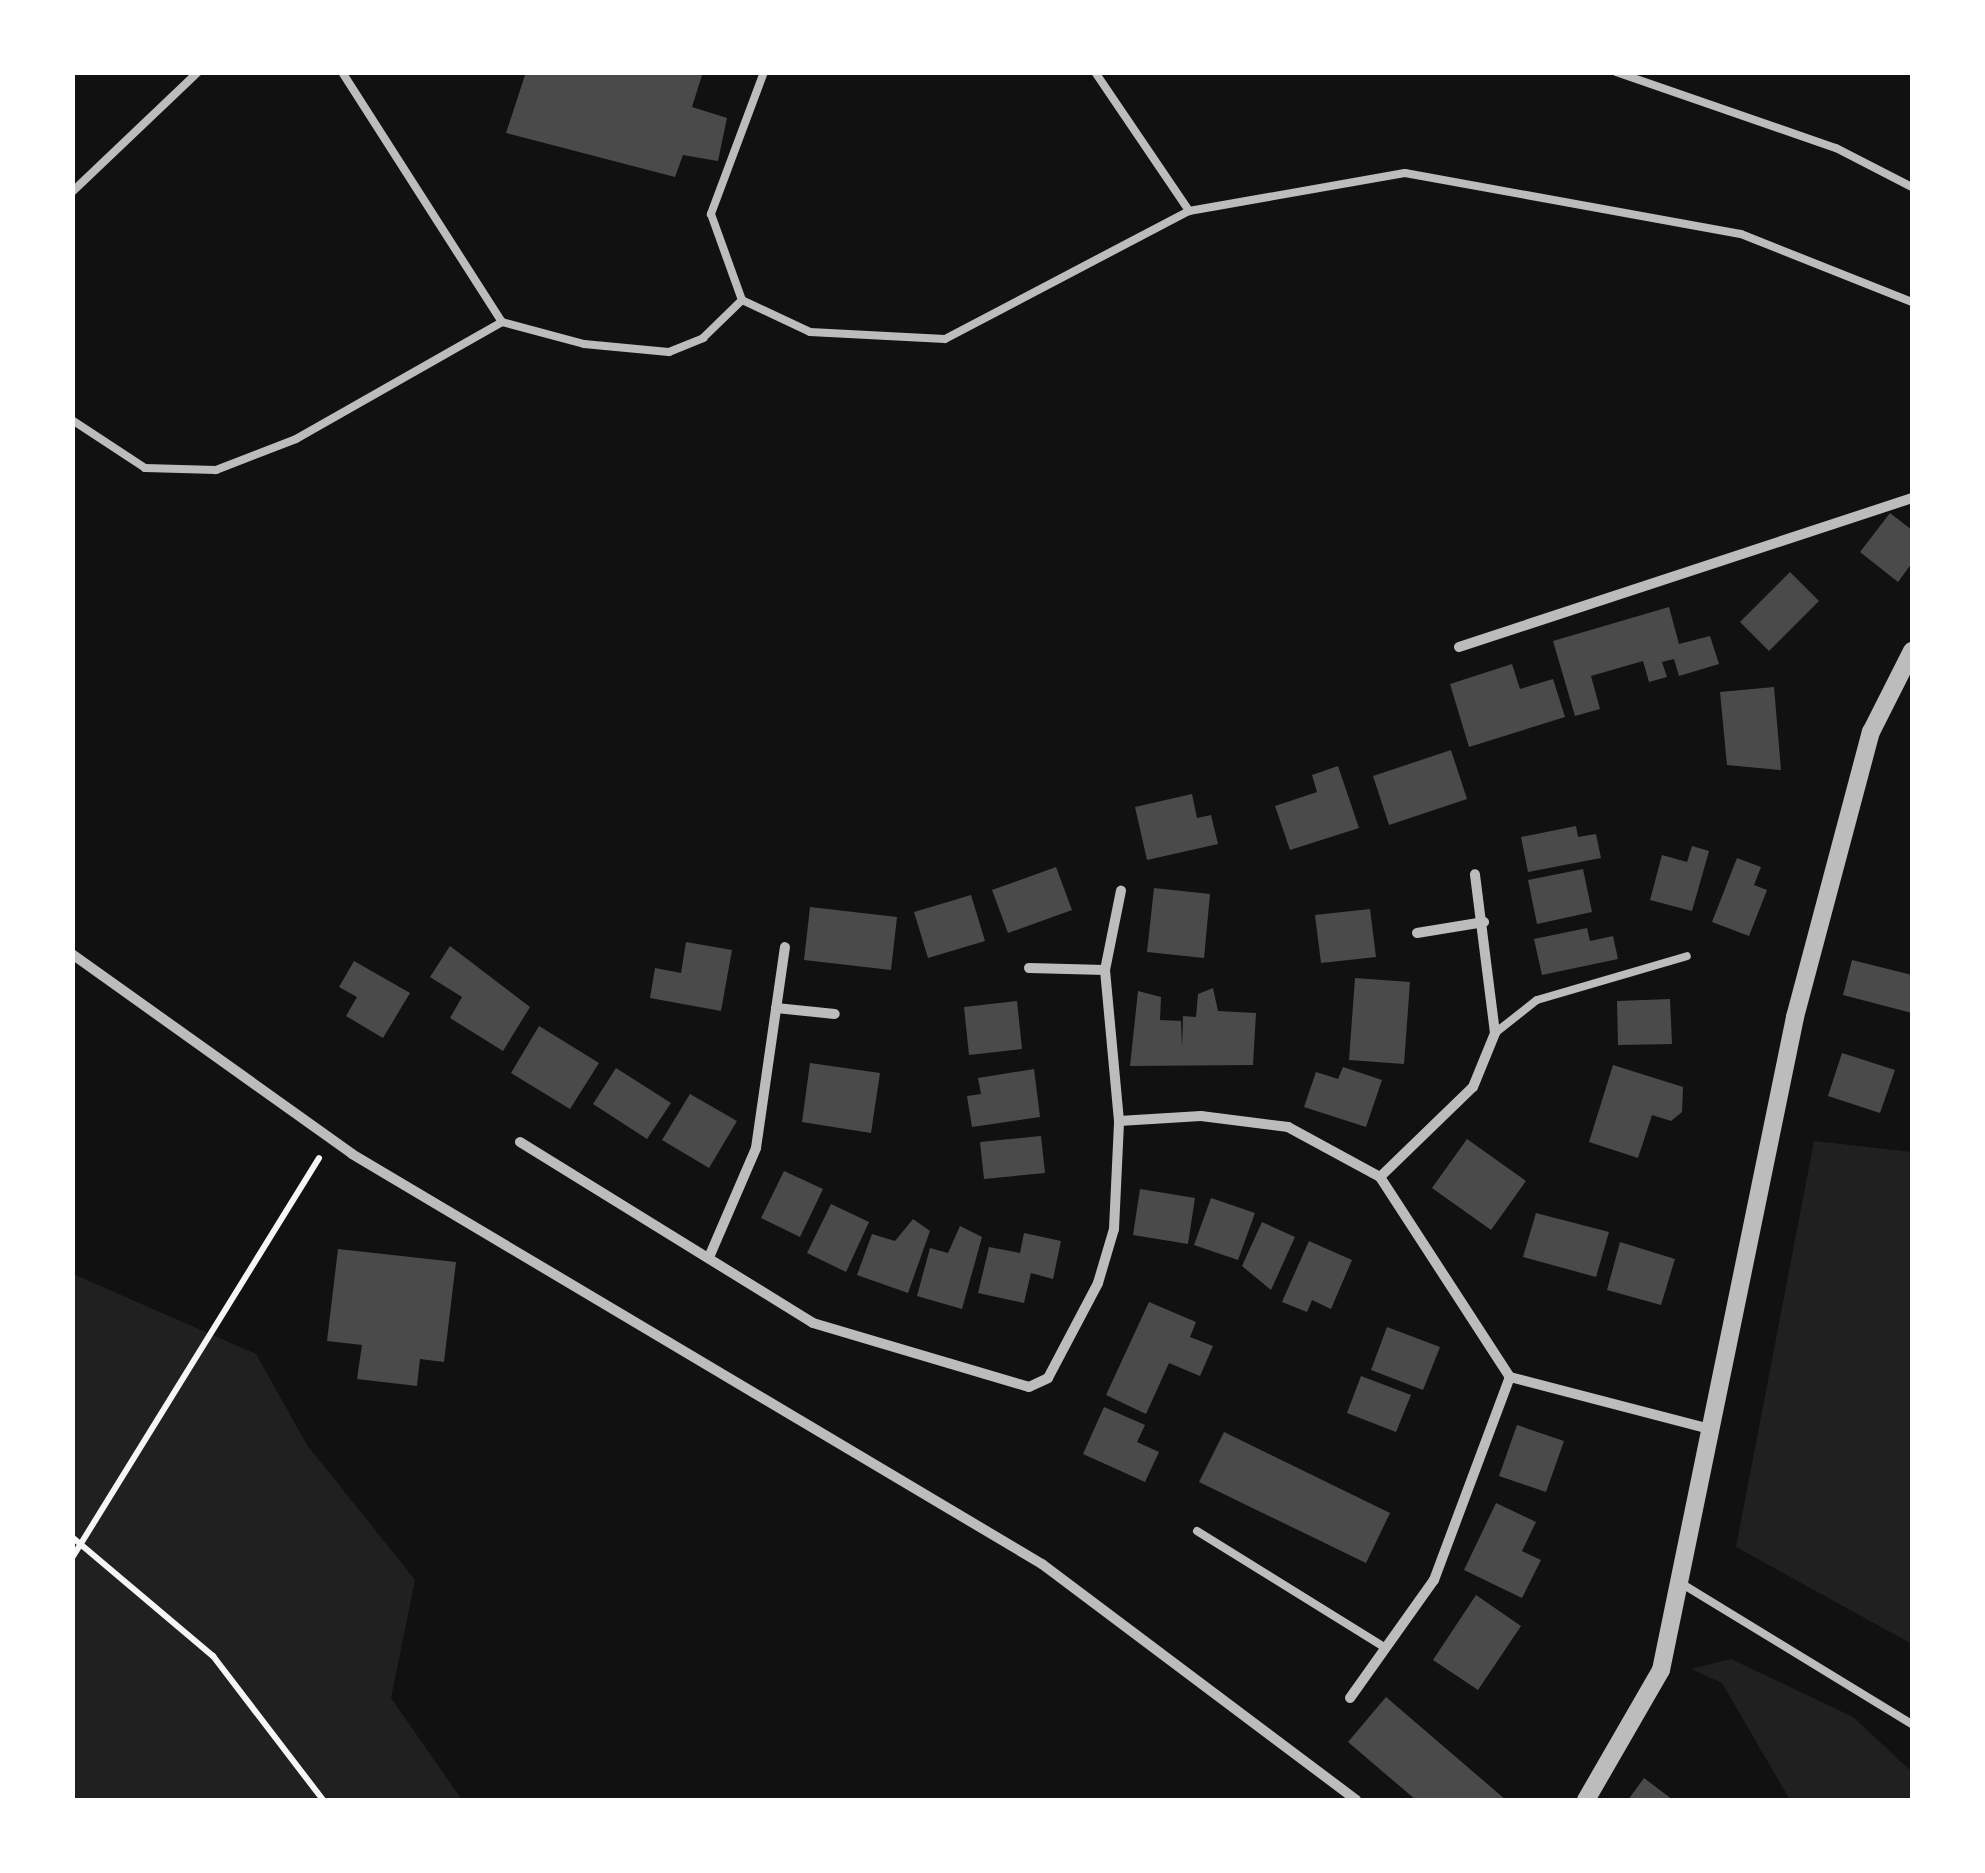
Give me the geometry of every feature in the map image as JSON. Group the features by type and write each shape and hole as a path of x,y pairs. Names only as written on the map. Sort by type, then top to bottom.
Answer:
{"street":[{"path":"1460,647 1912,498"},
{"path":"1586,1800 1661,1670 1795,1018 1871,732 1912,651"},
{"path":"1380,1177 1473,1086 1495,1033 1475,874"},
{"path":"520,1142 710,1255 814,1323 1029,1388 1048,1378 1114,1229 1119,1121 1105,970 1121,892"},
{"path":"1417,933 1484,922"},
{"path":"710,1255 756,1148 784,947"},
{"path":"72,954 324,1132 590,1302 1042,1564 1356,1800"},
{"path":"1028,968 1105,970"},
{"path":"776,1008 834,1014"},
{"path":"1119,1121 1200,1116 1288,1128 1380,1177 1510,1377 1710,1430"},
{"path":"1350,1698 1434,1580 1510,1377"}],"lane":[{"path":"72,192 198,72"},
{"path":"342,72 502,322 584,344 669,352 703,338 742,300"},
{"path":"764,72 710,214 742,300 810,332 944,340 1188,211 1405,174 1741,234 1912,302"},
{"path":"1095,72 1188,211"},
{"path":"1616,72 1836,148 1912,187"},
{"path":"72,420 145,468 216,470 296,439 502,322"},
{"path":"1495,1033 1536,1000 1687,956"},
{"path":"1197,1531 1386,1648"},
{"path":"1679,1582 1912,1724"}],"path":[{"path":"72,1558 112,1488 316,1170 324,1132"},
{"path":"72,1537 213,1656 323,1800"}],"shaded area":[{"path":"1814,1141 1912,1152 1912,1644 1736,1547"},
{"path":"73,1274 256,1354 307,1445 415,1580 391,1698 462,1800 73,1800"},
{"path":"1731,1659 1853,1717 1912,1772 1912,1800 1790,1800 1722,1683 1691,1669"}],"building":[{"path":"526,72 703,72 692,107 727,118 718,161 683,155 675,177 506,133"},
{"path":"1890,513 1912,530 1912,563 1898,582 1860,552"},
{"path":"1790,572 1819,601 1769,651 1740,622"},
{"path":"1669,607 1679,644 1710,636 1719,664 1679,676 1674,659 1662,662 1667,677 1649,682 1643,661 1591,676 1600,709 1575,716 1553,641"},
{"path":"1512,664 1520,689 1553,679 1565,717 1469,747 1450,684"},
{"path":"1774,687 1781,770 1727,765 1720,692"},
{"path":"1451,750 1467,799 1389,825 1373,776"},
{"path":"1338,766 1359,828 1290,850 1275,806 1317,792 1312,775"},
{"path":"1192,794 1197,818 1211,815 1218,844 1147,860 1135,807"},
{"path":"1576,826 1578,837 1596,834 1601,858 1528,872 1521,837"},
{"path":"1692,846 1709,851 1692,911 1650,900 1662,855 1687,862"},
{"path":"1737,858 1761,867 1754,885 1767,890 1749,936 1712,922"},
{"path":"1056,867 1072,910 1008,933 992,890"},
{"path":"1583,869 1592,912 1537,924 1528,880"},
{"path":"1154,888 1210,894 1204,958 1147,952"},
{"path":"971,895 985,941 928,958 914,912"},
{"path":"810,907 897,917 891,970 804,960"},
{"path":"1370,909 1376,957 1321,963 1315,915"},
{"path":"1587,928 1590,941 1613,936 1618,959 1542,975 1534,939"},
{"path":"686,942 732,950 721,1011 650,998 655,968 681,973"},
{"path":"450,946 530,1007 503,1051 450,1018 462,997 430,977"},
{"path":"1852,960 1912,975 1912,1013 1843,995"},
{"path":"354,961 410,993 383,1038 346,1016 357,997 339,987"},
{"path":"1355,978 1410,982 1404,1064 1349,1060"},
{"path":"1213,988 1218,1011 1256,1013 1253,1065 1130,1066 1138,991 1161,997 1160,1020 1181,1021 1182,1048 1183,1016 1196,1017 1198,994"},
{"path":"1670,999 1672,1044 1618,1045 1617,1001"},
{"path":"1017,1001 1022,1049 969,1055 964,1007"},
{"path":"539,1026 599,1063 570,1109 511,1073"},
{"path":"1842,1053 1895,1070 1880,1113 1828,1096"},
{"path":"810,1063 880,1073 871,1133 802,1122"},
{"path":"1613,1065 1683,1087 1682,1112 1671,1121 1652,1115 1638,1158 1589,1142"},
{"path":"1343,1067 1382,1080 1366,1127 1304,1107 1316,1072 1338,1079"},
{"path":"616,1068 671,1103 647,1139 593,1104"},
{"path":"1034,1069 1040,1117 972,1127 967,1096 981,1094 978,1078"},
{"path":"690,1094 737,1121 709,1168 662,1140"},
{"path":"1041,1136 1045,1173 984,1179 980,1142"},
{"path":"1467,1139 1526,1181 1491,1230 1432,1188"},
{"path":"784,1171 823,1189 800,1237 761,1218"},
{"path":"1140,1189 1195,1198 1188,1244 1133,1235"},
{"path":"1211,1198 1255,1213 1238,1260 1194,1245"},
{"path":"831,1204 869,1222 846,1272 807,1253"},
{"path":"1536,1213 1609,1232 1596,1277 1523,1257"},
{"path":"913,1219 930,1231 908,1293 857,1275 872,1234 895,1241"},
{"path":"1262,1222 1295,1237 1271,1290 1242,1266"},
{"path":"960,1226 982,1237 962,1309 917,1296 930,1248 948,1253"},
{"path":"1024,1233 1061,1241 1053,1279 1031,1273 1024,1303 978,1293 989,1247 1020,1253"},
{"path":"1309,1241 1352,1260 1331,1309 1312,1300 1307,1312 1282,1302"},
{"path":"1620,1242 1675,1259 1661,1305 1607,1290"},
{"path":"338,1249 456,1262 444,1362 420,1359 417,1386 357,1379 362,1345 327,1341"},
{"path":"1149,1302 1196,1322 1190,1337 1213,1346 1200,1376 1169,1363 1146,1414 1106,1395"},
{"path":"1387,1327 1440,1347 1423,1390 1371,1370"},
{"path":"1361,1376 1411,1395 1396,1432 1347,1413"},
{"path":"1104,1407 1145,1425 1137,1442 1159,1452 1145,1482 1083,1454"},
{"path":"1517,1425 1564,1441 1546,1492 1499,1476"},
{"path":"1224,1432 1390,1513 1366,1563 1199,1482"},
{"path":"1496,1503 1536,1522 1522,1551 1541,1560 1522,1598 1464,1570"},
{"path":"1476,1595 1521,1626 1478,1690 1433,1660"},
{"path":"1386,1697 1506,1800 1416,1800 1348,1742"},
{"path":"1644,1778 1673,1800 1628,1800"}]}
